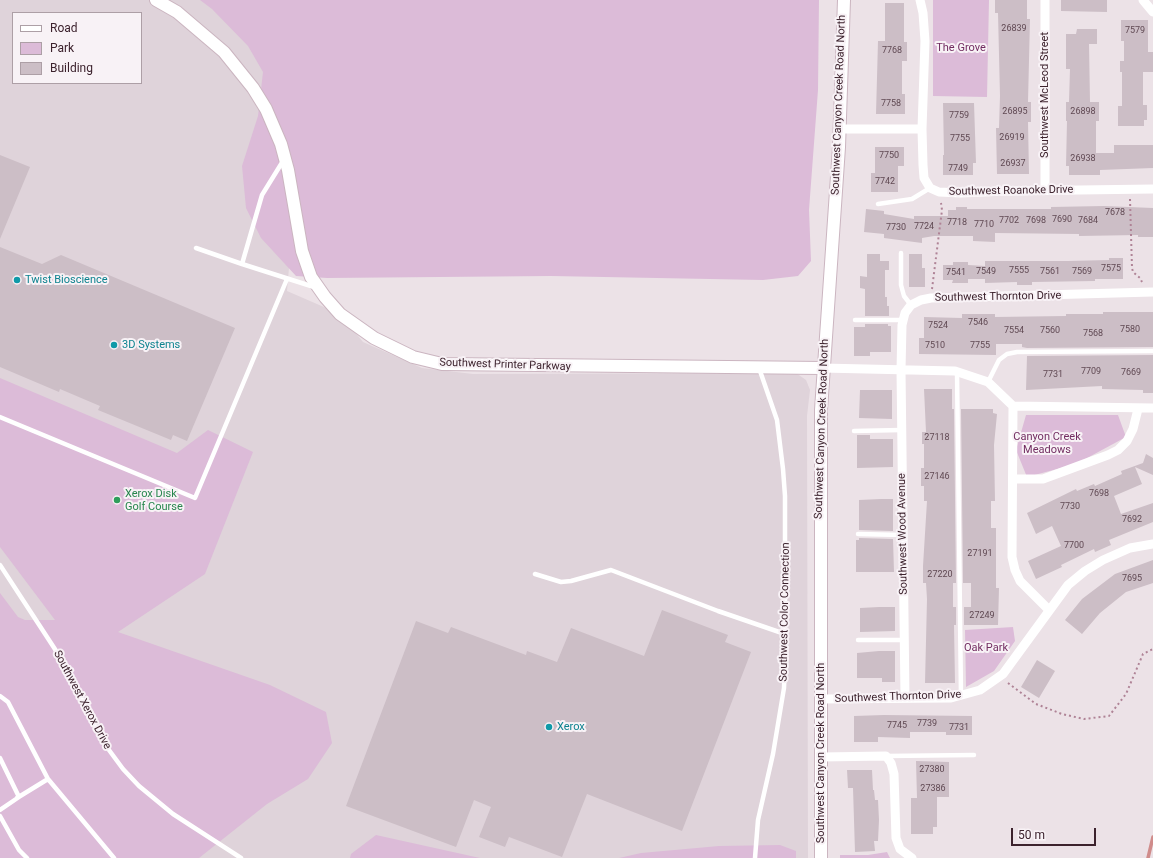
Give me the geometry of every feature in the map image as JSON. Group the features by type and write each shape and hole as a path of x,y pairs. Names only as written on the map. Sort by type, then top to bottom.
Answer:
{"street":[{"name":"Southwest Printer Parkway","path":"156,0 193,25 224,52 239,69 266,109 276,132 284,158 302,251 311,277 318,288 340,314 357,327 403,353 432,362 480,365 822,368"},
{"name":"Southwest Canyon Creek Road North","path":"821,858 820,451 822,368 840,129 844,0"},
{"path":"920,0 923,13 925,41 922,130 924,178 930,188"},
{"name":"Southwest McLeod Street","path":"1044,190 1045,0"},
{"path":"1143,0 1153,12"},
{"path":"840,129 922,130"},
{"name":"Southwest Roanoke Drive","path":"930,188 939,192 961,193 1044,190 1153,189"},
{"name":"Southwest Thornton Drive","path":"911,305 921,300 931,298 1153,292"},
{"path":"901,370 903,320 905,313 911,305"},
{"path":"822,368 957,371 988,382 1013,406 1153,408"},
{"name":"Southwest Wood Avenue","path":"901,370 905,698"},
{"path":"1013,406 1012,558 1020,581 1048,610"},
{"path":"1013,479 1043,479 1118,450 1127,441 1134,429 1138,408"},
{"name":"Southwest Thornton Drive","path":"820,699 961,696 984,688 1003,674 1027,644 1048,610 1068,585 1085,571 1120,551 1153,544"},
{"path":"821,756 886,756 892,763 894,774 896,838 900,849 912,858"}],"lane":[{"path":"242,264 262,195 284,158"},
{"path":"878,204 912,199 930,188"},
{"path":"196,248 318,288"},
{"path":"901,253 901,285 904,296 911,305"},
{"path":"0,417 195,498 288,279"},
{"path":"855,320 903,320"},
{"path":"988,382 999,360 1007,354 1017,352 1153,351"},
{"name":"Southwest Color Connection","path":"755,858 758,820 773,754 784,688 785,634 784,469 777,420 759,368"},
{"path":"957,371 961,696"},
{"path":"854,431 901,430"},
{"path":"858,534 903,535"},
{"name":"Southwest Xerox Drive","path":"0,566 64,663 96,728 109,750 123,769 139,786 174,814 241,858"},
{"path":"535,574 561,582 571,581 611,570 785,634"},
{"path":"858,640 904,640"},
{"path":"0,696 8,702 48,779 114,858"},
{"path":"886,756 974,755"},
{"path":"0,758 19,797 17,798"},
{"path":"0,810 48,779"},
{"path":"0,816 19,850 27,858"}],"path":[{"path":"1130,189 1132,268 1135,275 1141,280"},
{"path":"931,298 942,210 939,192"},
{"path":"1008,684 1036,704 1062,714 1084,719 1109,716 1126,694 1143,654 1153,649"}],"shaded area":[{"name":"Xerox","path":"0,0 312,0 287,291 340,314 363,342 422,368 473,374 796,373 806,380 810,390 807,416 808,858 0,858"}],"green space":[{"path":"200,0 819,0 818,90 809,210 811,261 798,276 763,280 551,276 327,278 296,276 261,238 246,208 242,166 258,116 263,72 248,46 212,9"},
{"name":"The Grove","path":"933,0 989,0 987,97 933,96"},
{"path":"0,378 177,453 208,430 253,452 205,574 118,632 270,685 326,712 332,743 308,779 267,804 199,858 0,858 0,593 18,617 25,620 55,620 0,547"},
{"name":"Canyon Creek Meadows","path":"1026,415 1118,415 1126,437 1076,464 1027,477 1016,450"},
{"name":"Oak Park","path":"1013,627 1015,641 994,671 966,687 965,630"},
{"path":"376,835 480,858 350,858 351,854"},
{"path":"780,845 796,851 796,858 619,858 641,853 719,846"},
{"path":"887,852 890,858 840,858 840,855 868,855"}],"building":[{"path":"995,0 1027,0 1027,19 1030,19 1028,102 1031,102 1031,122 1028,122 1029,174 997,174 996,128 999,128 1000,96 998,13 995,13"},
{"path":"1061,0 1107,0 1107,12 1061,11"},
{"path":"885,3 904,3 904,42 907,42 907,61 902,61 902,94 905,94 905,114 876,114 878,41 885,41"},
{"path":"1121,20 1148,20 1148,52 1153,52 1153,72 1143,72 1143,105 1147,105 1147,120 1144,120 1144,126 1118,126 1118,106 1122,106 1122,72 1120,72 1120,61 1124,61 1124,41 1121,41"},
{"path":"1077,29 1097,29 1097,44 1089,44 1090,102 1099,102 1099,121 1096,121 1096,153 1114,153 1114,145 1153,145 1153,168 1100,170 1100,175 1069,175 1069,166 1066,166 1066,102 1069,102 1070,69 1066,69 1066,34 1076,34"},
{"path":"943,103 974,103 976,163 973,163 973,175 943,175"},
{"path":"875,147 904,147 904,166 898,166 898,192 871,192 871,173 875,173"},
{"path":"0,155 30,167 0,239"},
{"path":"1104,206 1153,208 1153,237 1138,237 1138,235 1079,236 1079,234 995,233 995,242 973,241 973,236 934,236 922,238 922,243 884,238 884,234 864,232 866,209 884,211 884,214 914,219 914,216 948,216 948,210 956,210 956,207 967,207 967,209 1051,209 1051,207"},
{"name":"3D Systems","path":"0,247 42,264 61,255 235,328 187,441 173,435 171,440 98,410 100,406 60,389 59,392 0,367"},
{"path":"867,254 880,254 880,261 889,261 889,270 885,270 885,297 887,297 887,306 889,306 889,316 865,316 865,289 860,288 860,276 867,277"},
{"path":"909,254 922,254 922,268 925,268 925,287 909,287"},
{"path":"1109,258 1123,258 1123,279 1032,282 1032,285 1017,285 1017,282 985,283 985,279 968,279 968,283 952,283 953,280 943,280 943,265 953,265 953,262 968,262 968,265 985,266 985,261 1068,261 1109,260"},
{"path":"1103,312 1153,312 1153,347 1027,348 1022,347 1022,344 996,344 996,355 919,354 919,338 924,338 924,317 962,318 962,314 995,314 995,317 1066,316 1066,314 1103,314"},
{"path":"865,324 888,324 888,326 891,326 891,352 870,352 870,356 854,356 854,327 865,327"},
{"path":"1153,355 1153,393 1143,393 1143,390 1102,389 1102,386 1026,390 1027,356"},
{"path":"924,389 952,389 952,409 954,409 956,583 953,583 953,607 956,607 956,625 954,625 955,683 925,683 927,599 926,583 923,583 923,566 927,501 924,501 924,486 921,486 921,468 924,468 924,444 922,444 922,432 926,432"},
{"path":"860,390 892,390 892,419 859,418"},
{"path":"961,409 993,409 993,413 997,414 994,445 995,501 991,501 991,528 996,528 996,588 999,588 998,625 964,625 964,607 971,607 971,583 963,583"},
{"path":"857,435 870,435 870,439 893,439 893,467 857,468"},
{"path":"1146,454 1153,458 1153,475 1135,467 1142,484 1114,496 1121,514 1153,503 1153,522 1109,540 1111,545 1095,552 1094,549 1061,565 1062,567 1036,579 1028,561 1061,546 1052,526 1036,534 1027,513 1076,489 1077,491 1094,484 1095,486 1122,474 1121,471 1143,463"},
{"path":"893,499 893,531 859,530 859,500"},
{"path":"859,538 893,539 894,572 856,572 856,540 859,540"},
{"path":"1153,560 1153,583 1126,592 1100,613 1082,634 1065,620 1082,599 1115,574"},
{"path":"895,607 895,631 860,632 860,608"},
{"name":"Xerox","path":"662,610 728,635 725,642 751,652 682,831 587,794 562,857 509,837 505,847 479,837 491,807 474,800 456,847 346,806 416,621 448,633 451,627 526,655 527,651 557,662 571,628 644,656"},
{"path":"895,651 895,682 882,682 882,678 857,678 857,653"},
{"path":"1037,660 1055,671 1039,698 1021,687"},
{"path":"854,716 972,716 972,735 946,735 946,732 910,732 910,738 878,737 878,742 854,742"},
{"path":"916,761 949,762 949,797 937,797 937,827 933,827 933,834 911,834 911,798 917,798"},
{"path":"847,770 872,770 875,800 878,800 879,820 878,841 874,841 875,851 855,852 853,788 848,788"}],"waterway":[{"path":"1148,858 1153,837"}],"place":[{"name":"Twist Bioscience","path":"17,280"},
{"name":"3D Systems","path":"114,345"},
{"name":"Xerox Disk Golf Course","path":"117,500"},
{"name":"Xerox","path":"549,727"}]}
